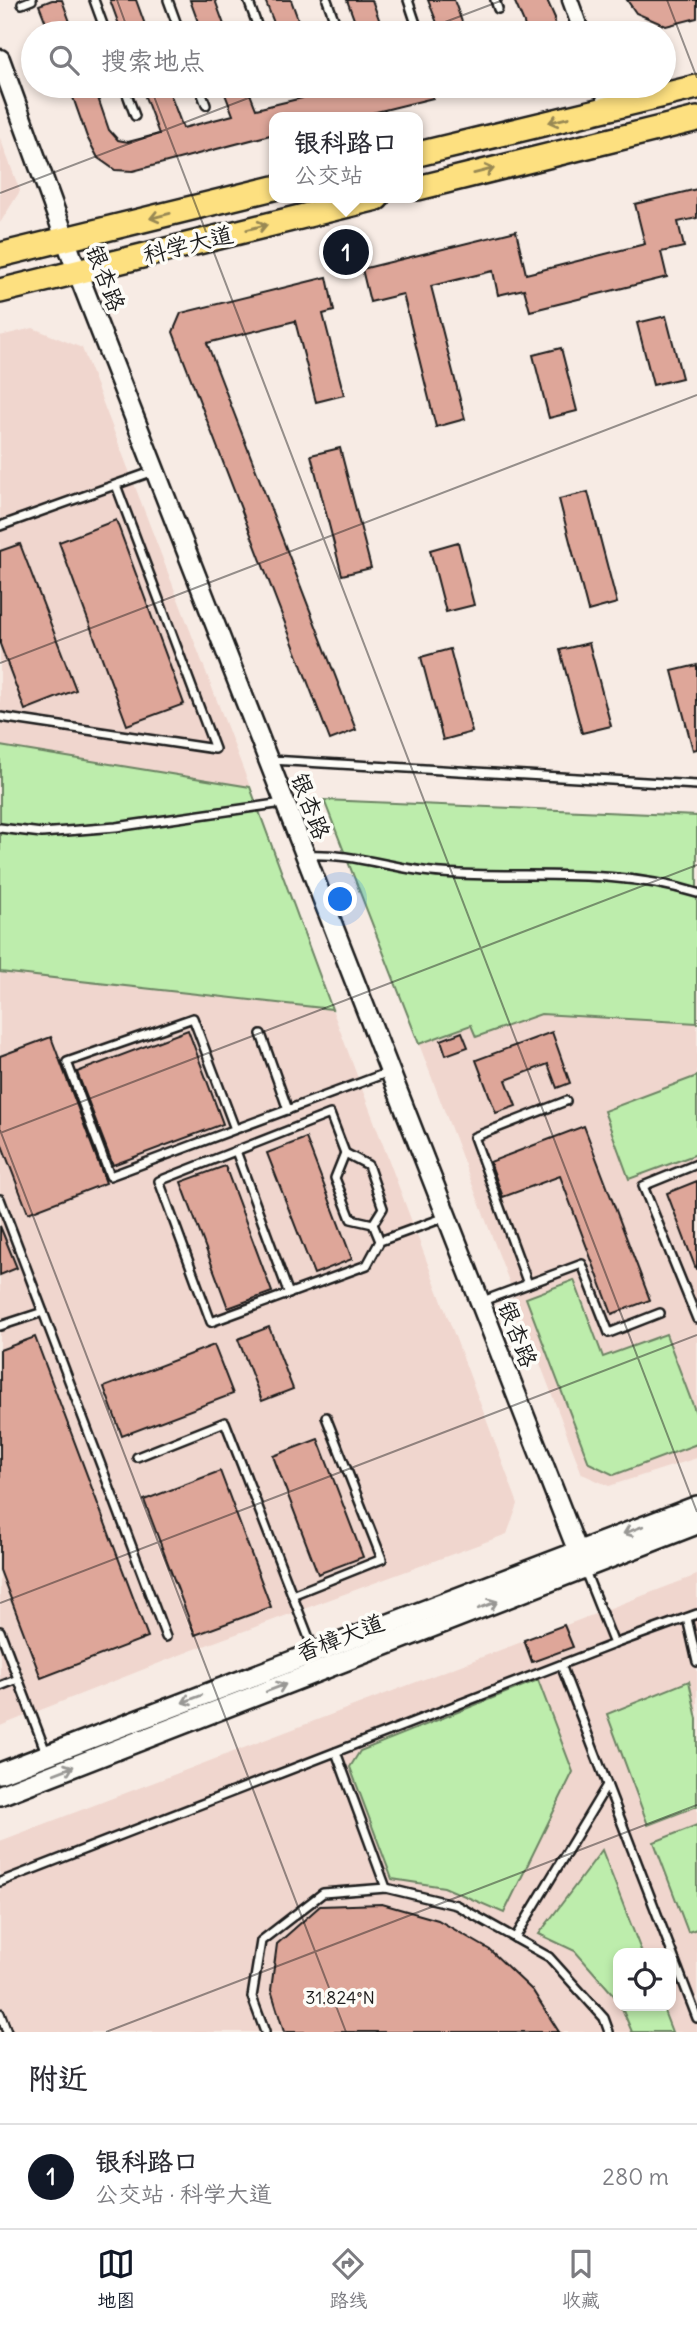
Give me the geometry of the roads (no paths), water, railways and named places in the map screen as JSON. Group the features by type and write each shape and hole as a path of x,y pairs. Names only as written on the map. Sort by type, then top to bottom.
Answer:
{"main road":[{"path":"676,92 697,87"},
{"path":"423,153 651,98"},
{"path":"423,187 697,119"},
{"name":"科学大道","path":"0,256 269,189"},
{"name":"科学大道","path":"0,291 357,203"},
{"name":"香樟大道","path":"0,1795 581,1560 697,1506"},
{"name":"香樟大道","path":"0,1773 314,1652 581,1560 697,1524"}],"street":[{"path":"569,0 577,21"},
{"name":"银杏路","path":"0,59 65,239 581,1560"},
{"path":"605,98 609,108"}],"lane":[{"path":"22,4 32,0"},
{"path":"94,0 102,21"},
{"path":"168,0 176,21"},
{"path":"248,0 256,21"},
{"path":"327,0 335,21"},
{"path":"408,0 415,21"},
{"path":"495,0 498,9"},
{"path":"128,98 135,116"},
{"path":"203,98 206,105"},
{"path":"0,527 155,471"},
{"path":"0,717 215,749 116,485"},
{"path":"267,760 697,785"},
{"path":"0,828 42,834 116,827 284,803"},
{"path":"304,855 329,853 440,873 580,875 640,880 697,893"},
{"path":"235,1129 193,1018 67,1062 110,1176 389,1072"},
{"path":"261,1034 288,1110"},
{"path":"528,1284 474,1138 566,1101"},
{"path":"373,1224 383,1208 368,1165 345,1153 330,1114 159,1181 211,1322 367,1265 380,1241 446,1217"},
{"path":"236,1151 289,1293"},
{"path":"345,1153 335,1178 351,1219 373,1224"},
{"path":"697,1164 643,1186 697,1319"},
{"path":"0,1199 166,1637"},
{"path":"373,1224 380,1241"},
{"path":"480,1302 582,1264 609,1333 660,1314"},
{"path":"0,1326 43,1312"},
{"path":"292,1595 382,1559 326,1417"},
{"path":"137,1457 225,1422 314,1652"},
{"path":"581,1560 614,1644"},
{"path":"0,1882 697,1614"},
{"path":"687,1618 697,1662"},
{"path":"0,1631 47,1755"},
{"path":"561,1665 697,2018"},
{"path":"0,1686 18,1679"},
{"path":"335,1752 386,1888"},
{"path":"515,1938 607,1785"},
{"path":"265,2032 253,1997 261,1941 323,1893 386,1888 456,1905 549,1957 604,2018 609,2032"},
{"path":"0,2013 7,2032"}],"place":[{"name":"银科路口","path":"346,252"}]}
